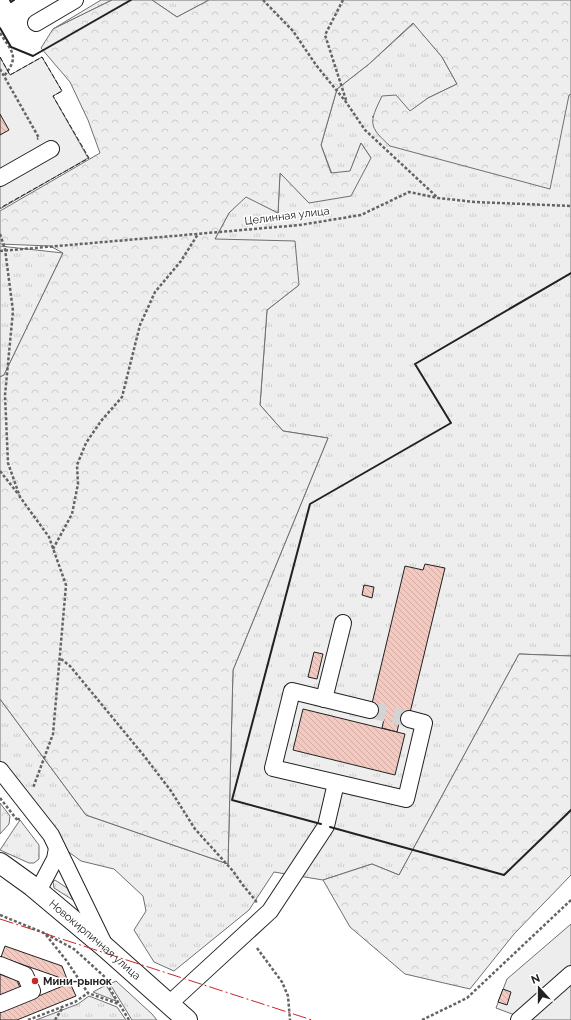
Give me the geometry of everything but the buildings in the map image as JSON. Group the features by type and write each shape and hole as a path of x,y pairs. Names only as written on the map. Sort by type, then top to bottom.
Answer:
{"main road":[{"name":"Новокирпичная улица","path":"0,863 38,891 106,948 170,1003 187,1020"}],"street":[{"path":"36,23 75,0"},
{"path":"0,178 51,149"},
{"path":"324,699 343,623"},
{"path":"370,710 292,691 273,768 406,799 424,723 408,719"},
{"path":"0,770 51,835 106,948"},
{"path":"170,1003 270,911 326,826 336,783"},
{"path":"38,891 55,859 57,848"},
{"path":"0,965 25,975 32,991 0,1004"},
{"path":"518,1020 571,974"}],"path":[{"path":"263,0 293,31 365,130 438,198"},
{"path":"343,0 325,35 346,102"},
{"path":"0,33 13,56 13,65 4,76"},
{"path":"0,69 39,138 32,142"},
{"name":"Целинная улица","path":"0,251 300,225 361,215 409,192 438,198 491,203 571,206"},
{"path":"0,234 5,250 13,310 5,395 8,463 20,497"},
{"path":"53,550 72,514 78,484 77,465 86,443 101,420 122,397 140,325 155,292 182,261 198,234"},
{"path":"0,471 49,537 66,585 61,659 53,734 27,804 18,821 0,798"},
{"path":"61,659 70,666 145,757 171,791 195,830 233,871 256,901 255,906"},
{"path":"422,1020 467,998 571,900"},
{"path":"0,915 44,933 74,949 106,978 129,1020"},
{"path":"44,933 66,960 88,993 119,1004"},
{"path":"257,948 282,982 288,996 290,1020"},
{"path":"28,1020 75,1002 88,993"},
{"path":"55,1020 63,1006"}],"green space":[{"path":"101,0 112,0 53,29"},
{"path":"112,0 152,0 177,17 209,0 571,0 571,94 569,95 550,189 390,146 378,134 374,129 373,118 382,96 396,95 410,111 428,98 457,84 442,57 413,23 369,64 337,89 321,145 331,173 350,171 361,143 371,158 351,196 309,203 280,173 278,213 246,197 229,213 215,239 295,241 299,285 267,310 260,405 283,431 328,438 233,670 228,864 86,815 0,699 0,377 4,375 63,253 50,246 0,244 0,211 100,153 88,120 70,82 41,48 53,29"},
{"path":"152,0 209,0 177,17"},
{"path":"414,23 442,57 457,84 428,98 410,112 396,96 372,117 571,94 571,656 519,654 399,875 372,864 323,880 274,872 249,910 174,971 154,962 134,930 146,911 143,896 114,869 81,861 66,850 46,819 0,761 0,699 86,815 228,864 233,670 328,438 283,431 260,405 267,310 299,285 215,239 229,213 246,196 278,213 280,172 309,203 371,158 361,143 350,172 332,174 321,145 337,89 369,64"},
{"path":"0,57 10,75 42,57 62,91 53,96 88,158 0,209"},
{"path":"0,246 63,253 4,375 0,377"},
{"path":"519,654 571,656 571,875 514,934 470,989 405,974 350,927 323,880 372,864 399,875"},
{"path":"0,803 10,816 9,824 0,834"},
{"path":"20,820 39,845 39,859 34,863 29,863 0,850"},
{"path":"55,880 67,888 73,900 54,888 53,882"},
{"path":"116,981 157,1020 132,1020 110,984"},
{"path":"106,985 116,1001 93,992"},
{"path":"89,996 117,1007 126,1020 36,1020 78,1004"}],"shaded area":[{"path":"571,924 571,1020 528,1020 496,1008 507,979"}],"tunnel":[{"path":"370,710 409,719"}],"fence":[{"path":"0,57 10,75 42,57 62,91 53,96 89,158 0,208"}],"wall":[{"path":"10,0 11,2 14,0"},
{"path":"0,28 11,47 33,56 131,0"},
{"path":"321,824 232,800 310,504 451,423 415,364 571,273"},
{"path":"330,827 504,875 571,810"}],"power":[{"path":"0,919 312,1020"}],"place":[{"name":"Мини-рынок","path":"35,981"}]}
